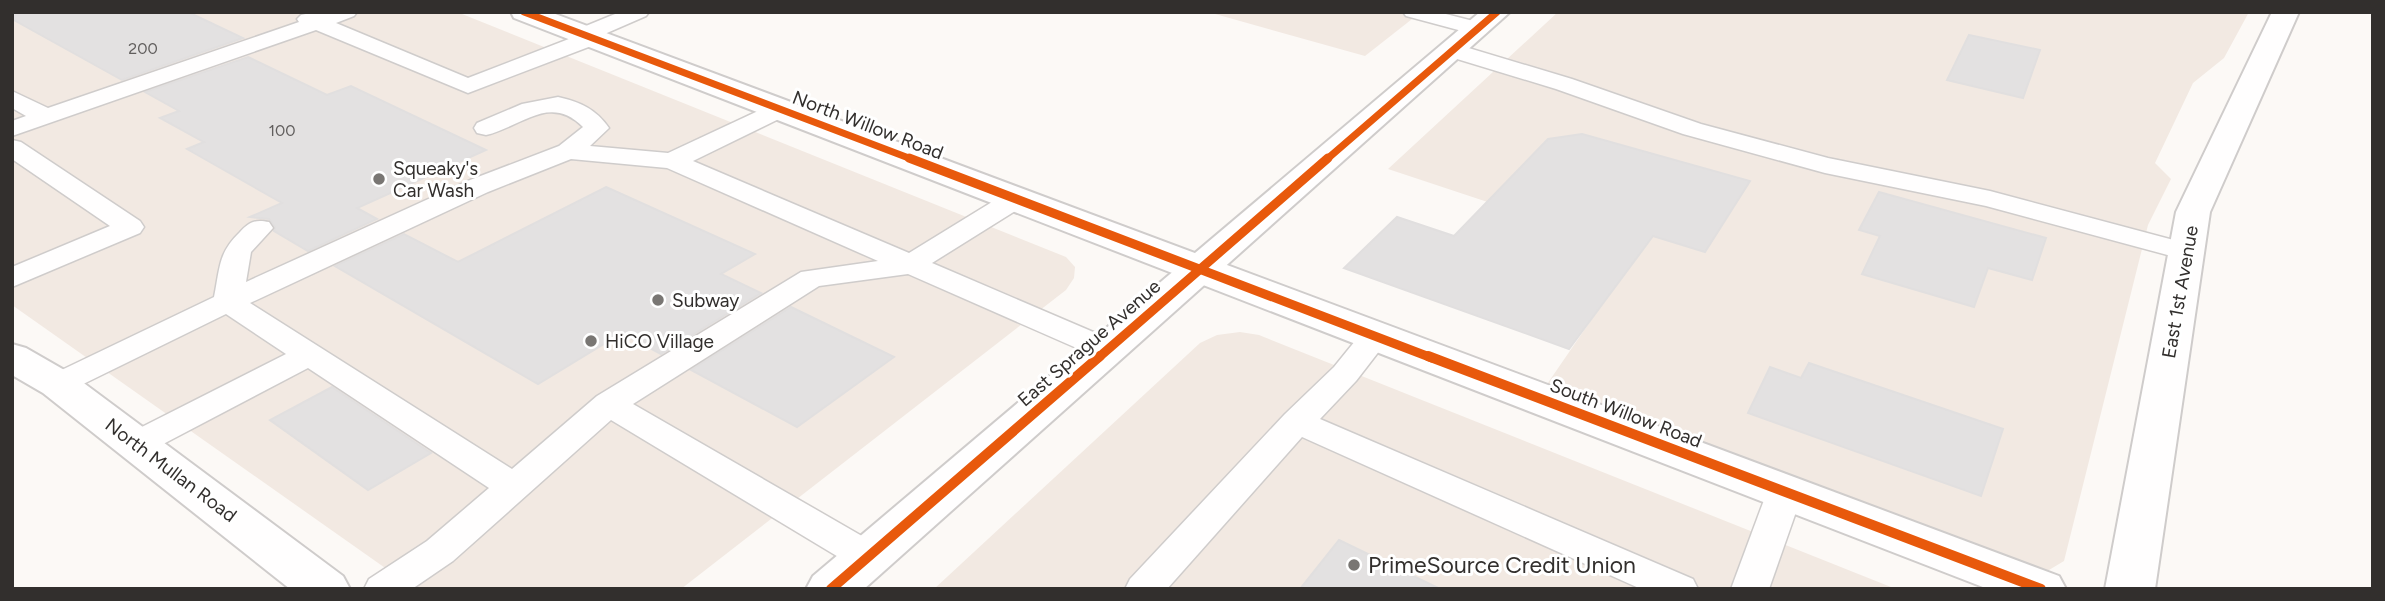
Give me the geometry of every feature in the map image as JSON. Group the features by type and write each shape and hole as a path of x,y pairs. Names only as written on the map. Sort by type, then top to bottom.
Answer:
{"street":[{"name":"North Willow Road","path":"524,12 1199,271"},
{"name":"East 1st Avenue","path":"2130,589 2193,212 2281,13"},
{"name":"East Sprague Avenue","path":"831,589 1475,31"},
{"name":"South Willow Road","path":"1199,271 2041,589"},
{"name":"North Mullan Road","path":"12,357 58,384 325,589"}],"lane":[{"path":"292,12 468,86 588,37 639,12"},
{"path":"12,129 347,12"},
{"path":"1413,12 1475,31 1564,84 1692,129 1812,162 1990,199 2186,252"},
{"path":"12,97 46,117"},
{"path":"58,384 479,186 568,151 597,128 584,112 560,103 532,107 486,128"},
{"path":"672,161 779,110"},
{"path":"12,147 130,227 12,278"},
{"path":"568,151 672,161 1108,350"},
{"path":"383,589 440,551 609,404 811,278 909,265 1014,200"},
{"path":"228,302 237,250 259,228"},
{"path":"228,302 513,487"},
{"path":"1143,589 1297,422 1345,374 1375,337"},
{"path":"136,444 308,355"},
{"path":"609,404 868,556"},
{"path":"1297,422 1679,589"},
{"path":"1750,589 1785,492"}],"shaded area":[{"path":"12,12 457,12 1066,257 1075,267 1074,278 1066,290 681,589 415,589 12,305"},
{"path":"1208,12 1421,12 1365,56"},
{"path":"1558,12 2249,12 2224,58 2193,83 2155,163 2171,179 2148,225 2064,561 2044,573 1543,390 1638,252 1388,169"},
{"path":"1240,332 1259,335 1896,589 934,589 1200,343 1217,335"}],"building":[{"path":"12,12 188,12 243,38 122,80 12,19"},
{"path":"1969,35 2040,50 2023,98 1947,80"},
{"path":"248,57 327,95 351,86 486,150 357,208 377,219 308,251 274,231 275,227 269,219 250,217 282,203 187,149 204,142 160,118 179,111 145,92"},
{"path":"1582,134 1750,181 1705,252 1653,236 1569,349 1344,268 1397,217 1454,236 1548,139"},
{"path":"606,187 755,254 721,274 761,293 661,354 622,333 538,384 335,266 404,234 458,262"},
{"path":"1879,192 2046,238 2032,280 1988,268 1974,307 1862,274 1880,236 1859,230"},
{"path":"791,307 894,357 797,427 691,370"},
{"path":"1809,363 2003,429 1981,496 1748,413 1770,367 1801,378"},
{"path":"332,387 431,453 368,490 270,420"},
{"name":"PrimeSource Credit Union","path":"1339,540 1440,589 1300,589"}],"cycle path":[{"path":"524,12 2041,589"},
{"path":"831,589 1497,12"}],"place":[{"name":"Squeaky's Car Wash","path":"379,179"},
{"name":"Subway","path":"658,300"},
{"name":"HiCO Village","path":"591,341"},
{"name":"PrimeSource Credit Union","path":"1354,565"}]}
